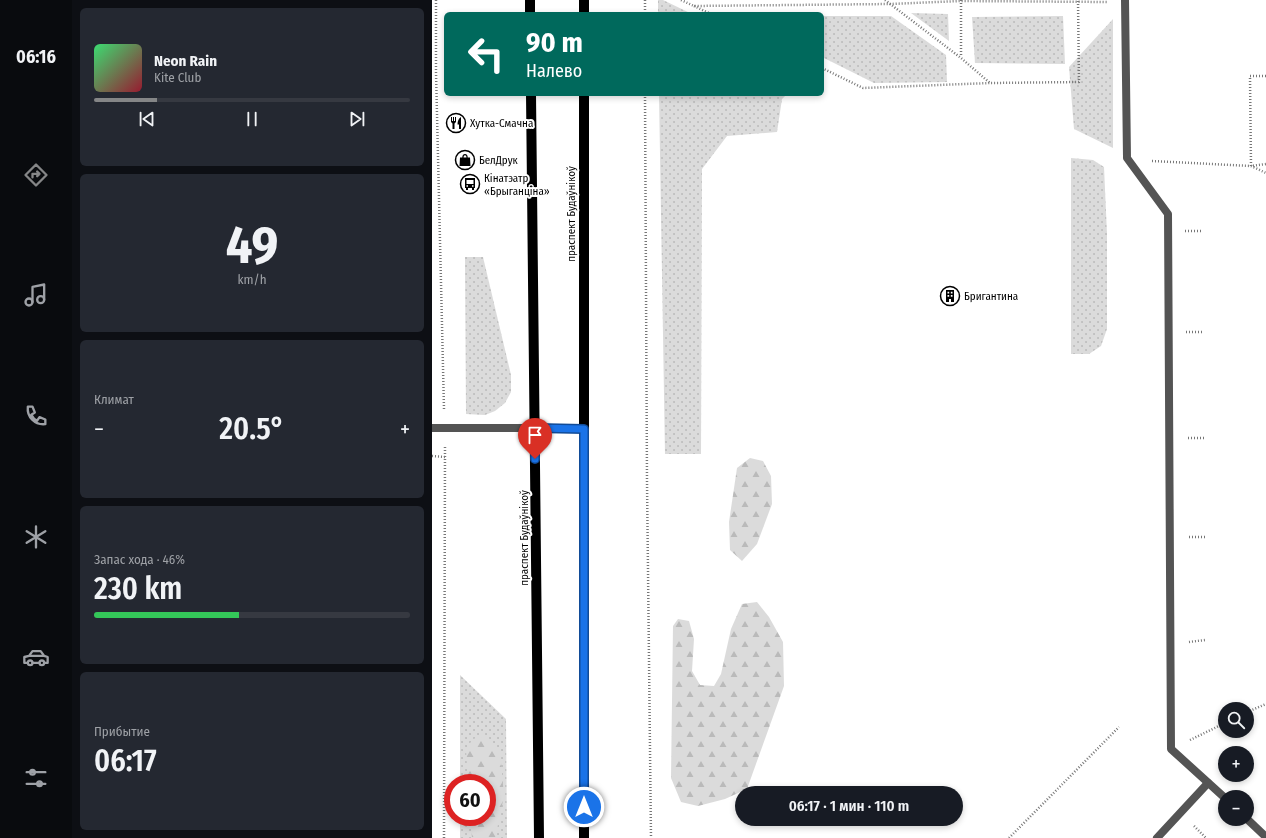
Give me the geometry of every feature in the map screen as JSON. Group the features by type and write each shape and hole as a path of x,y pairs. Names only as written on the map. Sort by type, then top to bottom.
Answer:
{"main road":[{"path":"530,0 530,12"},
{"path":"584,0 584,12"},
{"name":"праспект Будаўнікоў","path":"531,96 539,838"},
{"name":"праспект Будаўнікоў","path":"584,96 584,838"}],"street":[{"path":"1125,1 1127,158 1168,214 1171,749 1218,792"},
{"path":"432,428 584,429"},
{"path":"1157,838 1208,783"},
{"path":"1254,826 1266,837"}],"path":[{"path":"645,0 645,12"},
{"path":"681,0 707,12"},
{"path":"885,0 961,58 990,83"},
{"path":"694,6 890,4 961,1 1125,1"},
{"path":"961,1 961,58"},
{"path":"824,69 863,88 990,83 1079,82 1078,1"},
{"path":"432,69 436,72"},
{"path":"1251,166 1250,76 1266,76"},
{"path":"645,96 651,838"},
{"path":"1127,158 1251,166 1266,164"},
{"path":"1251,166 1266,173"},
{"path":"1180,231 1203,231"},
{"path":"1180,332 1204,332"},
{"path":"1187,438 1205,438"},
{"path":"432,456 445,456"},
{"path":"1187,537 1206,536"},
{"path":"1187,642 1205,640"},
{"path":"1254,709 1266,704"},
{"path":"1171,749 1218,726"},
{"path":"1009,838 1119,727"}],"green space":[{"path":"658,0 663,0 688,12 658,12"},
{"path":"911,13 948,14 949,41"},
{"path":"824,16 891,16 946,55 947,82 874,83 824,58"},
{"path":"1063,16 1065,64 975,63 972,17"},
{"path":"1113,19 1113,148 1074,129 1069,67"},
{"path":"659,96 785,96 782,99 777,132 727,136 702,169 701,454 665,454"},
{"path":"1071,158 1093,160 1104,167 1107,234 1107,329 1101,346 1089,354 1071,354"},
{"path":"465,257 483,257 511,375 511,392 505,403 495,411 485,415 466,414"},
{"path":"750,458 763,461 771,476 772,504 757,544 742,561 730,550 729,522 737,468"},
{"path":"757,602 769,617 783,642 784,686 748,786 735,786 735,794 725,799 698,806 681,802 671,778 673,626 678,619 689,621 694,639 692,671 700,685 714,686 721,674 731,629 742,604"},
{"path":"460,675 506,719 507,838 460,838 460,826 496,826 496,774 460,774"},
{"path":"486,736 500,751 504,796 496,838 472,838 471,826 496,826 496,774 467,774 466,749 473,739"}],"place":[{"name":"Хутка-Смачна","path":"456,123"},
{"name":"БелДрук","path":"465,160"},
{"name":"Кінатэатр «Брыганціна»","path":"470,184"},
{"name":"Бригантина","path":"950,296"}],"route":[{"path":"535,459 535,428 584,429 584,807"}]}
